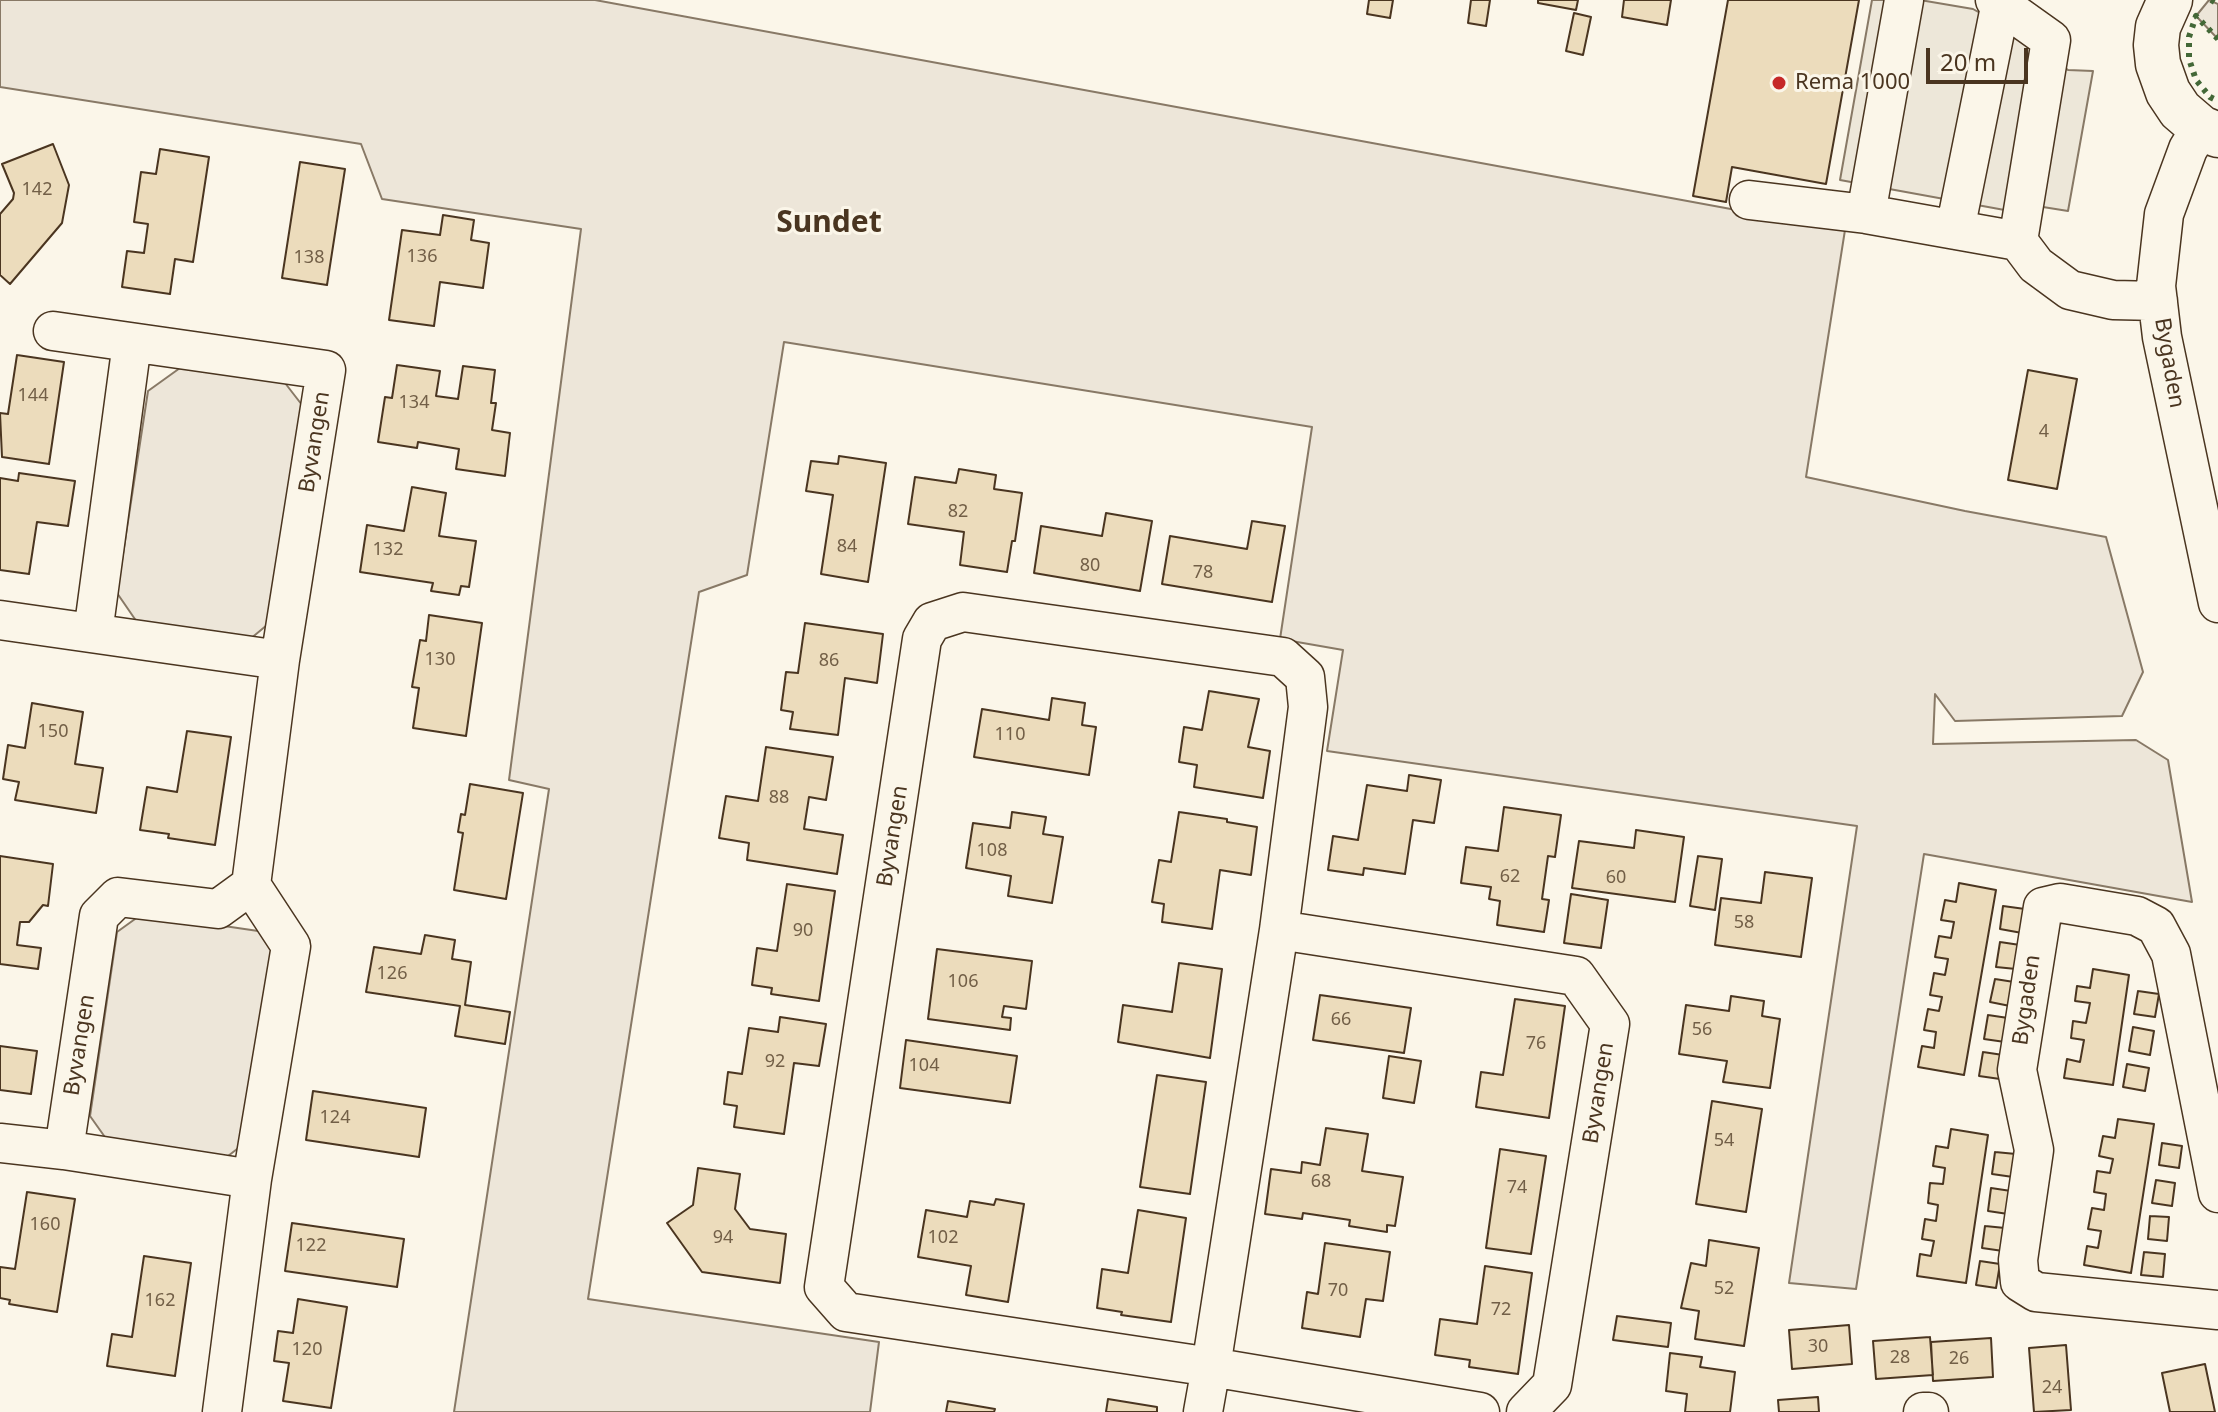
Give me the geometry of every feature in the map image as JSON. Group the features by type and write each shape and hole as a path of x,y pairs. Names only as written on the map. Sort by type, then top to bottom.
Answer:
{"main road":[{"path":"2170,0 2158,27 2158,64 2174,101 2210,131"}],"street":[{"path":"1866,214 1904,0"},
{"path":"1955,230 1998,1 2051,40 2018,241"},
{"name":"Bygaden","path":"2210,131 2188,149 2164,214 2156,286 2162,337 2218,603"},
{"path":"1749,200 1866,214 2018,241 2036,265 2070,290 2113,300 2158,301"},
{"name":"Byvangen","path":"53,331 326,370 280,660 251,885 218,909 118,897 99,916 64,1150"},
{"path":"93,633 132,343"},
{"name":"Byvangen","path":"1203,1412 1211,1367 1279,930 1308,707 1305,677 1283,657 963,612 932,622 922,639 824,1287 846,1312 1211,1367 1480,1412"},
{"path":"0,620 280,660"},
{"path":"222,1412 252,1179 291,946 251,885"},
{"name":"Bygaden","path":"2218,1193 2171,954 2156,926 2137,916 2060,903 2043,907 2017,1070 2034,1150 2018,1260 2020,1282 2036,1292 2218,1310"},
{"name":"Byvangen","path":"1279,930 1576,976 1610,1024 1552,1385 1526,1412"},
{"path":"0,1143 252,1179"},
{"path":"1923,1412 1929,1412"}],"shaded area":[{"path":"0,0 595,0 1845,230 1806,477 2106,537 2143,672 2122,716 1955,721 1935,694 1933,744 2136,740 2168,760 2192,902 1924,854 1856,1289 1789,1283 1857,826 1327,751 1343,650 1280,639 1312,427 784,342 747,575 699,592 588,1299 879,1342 870,1412 454,1412 549,789 509,780 581,229 382,199 361,144 0,87"},
{"path":"1872,0 1920,0 1973,9 2036,45 2068,70 2093,71 2068,211 2043,207 2010,211 1840,180"},
{"path":"2209,0 2218,4 2218,39 2196,16"},
{"path":"180,368 285,383 309,414 279,615 249,640 139,625 117,593 148,391"},
{"path":"142,914 265,932 279,952 250,1139 219,1163 112,1147 90,1116 117,932"}],"building":[{"path":"1369,0 1393,0 1390,18 1367,14"},
{"path":"1471,0 1490,0 1486,26 1468,23"},
{"path":"1538,0 1578,0 1576,10 1538,3"},
{"path":"1624,0 1671,0 1667,25 1622,17"},
{"name":"Rema 1000","path":"1728,0 1859,0 1826,184 1732,167 1726,202 1693,196"},
{"path":"1574,13 1591,17 1583,55 1566,51"},
{"path":"53,144 69,185 62,223 10,284 0,275 0,214 13,199 14,193 2,164"},
{"path":"160,149 209,157 193,262 175,259 170,294 122,287 127,251 144,253 148,224 134,222 141,172 156,174"},
{"path":"300,162 345,169 327,285 282,278"},
{"path":"443,215 474,220 471,240 489,243 483,288 440,282 434,326 389,320 402,230 440,235"},
{"path":"17,355 64,362 49,464 2,457 0,413 8,414"},
{"path":"397,365 440,371 436,396 458,399 463,366 495,370 491,403 496,403 492,430 510,433 505,476 456,469 459,449 418,442 417,448 378,442 385,397 392,398"},
{"path":"2028,370 2077,379 2057,489 2008,480"},
{"path":"839,456 886,463 868,582 821,574 833,495 806,491 811,461 838,464"},
{"path":"959,469 996,475 994,489 1022,493 1007,572 960,565 964,532 908,524 915,477 956,483"},
{"path":"19,473 75,481 68,526 37,522 29,574 0,570 0,478 18,481"},
{"path":"412,487 446,493 439,536 476,541 469,587 461,586 459,595 431,591 433,583 360,572 367,525 404,531"},
{"path":"1106,513 1152,521 1140,591 1034,573 1041,526 1102,536"},
{"path":"1252,521 1285,526 1272,602 1162,584 1170,536 1247,549"},
{"path":"429,615 482,623 466,736 413,728 419,688 412,687 420,640 426,641"},
{"path":"805,623 883,634 877,683 845,678 838,735 790,729 793,712 781,710 786,672 798,673"},
{"path":"1209,691 1259,699 1248,747 1270,751 1263,798 1194,787 1197,765 1179,762 1184,727 1202,730"},
{"path":"1052,698 1085,703 1082,725 1096,727 1089,775 974,757 982,709 1049,720"},
{"path":"32,703 83,712 75,764 103,768 96,813 15,800 19,782 3,779 8,745 25,748"},
{"path":"187,731 231,737 215,845 140,830 147,787 177,792"},
{"path":"766,747 833,757 826,800 809,797 804,829 843,835 837,874 747,860 749,843 719,838 726,796 758,801"},
{"path":"1409,775 1441,780 1434,823 1413,820 1405,874 1364,868 1363,875 1328,870 1333,836 1358,840 1367,785 1407,791"},
{"path":"470,784 523,793 506,899 454,890 463,833 458,832 461,814 465,815"},
{"path":"1504,807 1561,815 1555,857 1548,856 1542,899 1549,900 1544,932 1497,925 1500,901 1489,899 1491,887 1461,883 1466,847 1498,851"},
{"path":"1012,812 1046,817 1043,834 1063,837 1052,903 1008,896 1011,876 966,868 973,823 1010,828"},
{"path":"1179,812 1257,827 1251,875 1220,870 1212,929 1162,922 1164,904 1152,902 1159,860 1171,862"},
{"path":"1636,830 1684,837 1675,902 1572,888 1579,841 1634,848"},
{"path":"0,856 53,864 48,906 43,905 29,922 20,922 17,945 41,948 38,969 0,964"},
{"path":"1698,856 1722,859 1715,910 1690,906"},
{"path":"1765,872 1812,878 1801,957 1715,945 1721,898 1761,903"},
{"path":"1959,883 1996,890 1964,1075 1918,1067 1922,1046 1934,1048 1936,1032 1924,1030 1928,1009 1939,1011 1942,997 1930,995 1934,973 1945,975 1948,959 1935,957 1939,936 1951,938 1954,922 1941,920 1945,900 1956,902"},
{"path":"787,884 835,891 819,1001 771,994 772,988 752,985 757,948 777,951"},
{"path":"1571,894 1608,900 1601,948 1564,943"},
{"path":"2003,906 2025,909 2022,933 2000,929"},
{"path":"425,935 455,940 452,959 471,962 465,1005 510,1012 505,1044 455,1036 460,1006 366,992 374,947 421,954"},
{"path":"2000,942 2020,945 2016,969 1996,967"},
{"path":"937,949 1032,961 1026,1009 1004,1006 1002,1017 1011,1018 1010,1030 928,1019"},
{"path":"1179,963 1222,969 1210,1058 1118,1042 1123,1005 1172,1012"},
{"path":"2093,969 2129,975 2113,1085 2064,1078 2067,1059 2080,1062 2084,1040 2071,1038 2073,1021 2086,1023 2090,1003 2075,1001 2077,986 2090,988"},
{"path":"1995,979 2014,982 2010,1006 1990,1002"},
{"path":"2138,991 2159,994 2155,1017 2134,1014"},
{"path":"1320,995 1411,1008 1404,1053 1313,1040"},
{"path":"1731,996 1764,1001 1762,1016 1780,1019 1770,1088 1723,1082 1727,1061 1679,1054 1686,1005 1729,1011"},
{"path":"1515,999 1565,1006 1549,1118 1476,1107 1481,1072 1503,1075"},
{"path":"1988,1015 2008,1018 2005,1042 1984,1039"},
{"path":"780,1017 826,1024 819,1066 794,1063 784,1134 734,1127 737,1106 724,1104 728,1072 742,1074 749,1028 778,1032"},
{"path":"2133,1027 2154,1031 2150,1055 2129,1051"},
{"path":"906,1040 1017,1056 1010,1103 900,1088"},
{"path":"0,1046 37,1051 31,1094 0,1090"},
{"path":"1983,1052 2003,1055 2000,1079 1979,1076"},
{"path":"1389,1056 1421,1061 1414,1103 1383,1098"},
{"path":"2127,1064 2149,1068 2145,1091 2123,1087"},
{"path":"1157,1075 1206,1082 1190,1194 1140,1187"},
{"path":"313,1091 426,1108 419,1157 306,1140"},
{"path":"1712,1101 1762,1109 1746,1212 1696,1204"},
{"path":"2118,1119 2154,1124 2131,1273 2084,1265 2087,1246 2098,1248 2101,1231 2088,1229 2092,1208 2104,1210 2106,1194 2094,1192 2097,1171 2110,1173 2113,1159 2099,1156 2103,1136 2115,1138"},
{"path":"1326,1128 1368,1134 1362,1171 1403,1177 1395,1226 1387,1225 1387,1232 1349,1226 1350,1220 1303,1213 1302,1219 1265,1214 1271,1169 1301,1173 1302,1162 1320,1165"},
{"path":"1951,1129 1988,1135 1966,1283 1917,1276 1920,1254 1931,1256 1934,1241 1922,1239 1925,1219 1936,1221 1938,1205 1928,1203 1930,1183 1943,1184 1945,1168 1933,1166 1936,1146 1948,1148"},
{"path":"2162,1143 2182,1146 2179,1168 2159,1165"},
{"path":"1500,1149 1546,1156 1531,1254 1486,1248"},
{"path":"1995,1152 2016,1154 2013,1177 1992,1174"},
{"path":"698,1168 740,1174 735,1209 750,1229 786,1234 780,1283 702,1272 667,1223 693,1205"},
{"path":"2156,1180 2175,1183 2172,1206 2152,1203"},
{"path":"1991,1188 2011,1191 2008,1214 1988,1211"},
{"path":"27,1192 75,1199 57,1312 9,1304 10,1300 0,1298 0,1267 15,1269"},
{"path":"996,1199 1024,1204 1008,1302 966,1295 971,1266 918,1257 926,1210 967,1217 970,1201 994,1205"},
{"path":"1138,1210 1186,1218 1171,1322 1121,1315 1122,1312 1097,1308 1102,1269 1128,1273"},
{"path":"2150,1216 2169,1217 2167,1241 2148,1239"},
{"path":"292,1223 404,1239 397,1287 285,1271"},
{"path":"1985,1226 2005,1228 2003,1251 1982,1248"},
{"path":"1709,1240 1759,1248 1744,1346 1695,1339 1699,1311 1681,1308 1691,1263 1706,1266"},
{"path":"1325,1243 1390,1252 1383,1301 1366,1299 1360,1337 1302,1328 1307,1292 1318,1294"},
{"path":"2144,1252 2165,1254 2163,1277 2141,1275"},
{"path":"144,1256 191,1263 175,1376 107,1366 112,1334 132,1337"},
{"path":"1980,1261 2000,1264 1996,1288 1976,1285"},
{"path":"1485,1266 1532,1273 1518,1374 1469,1367 1470,1360 1435,1355 1440,1319 1477,1324"},
{"path":"298,1299 347,1307 331,1408 283,1401 289,1363 274,1361 278,1331 293,1333"},
{"path":"1617,1316 1671,1323 1668,1347 1613,1340"},
{"path":"1849,1325 1852,1364 1792,1369 1789,1330"},
{"path":"1930,1337 1933,1375 1876,1379 1873,1341"},
{"path":"1991,1338 1993,1377 1933,1381 1931,1342"},
{"path":"2066,1345 2071,1410 2034,1412 2029,1348"},
{"path":"1670,1353 1702,1357 1700,1367 1735,1372 1730,1412 1685,1412 1687,1394 1666,1391"},
{"path":"2205,1364 2215,1412 2170,1412 2162,1373"},
{"path":"1818,1397 1819,1412 1779,1412 1778,1400"},
{"path":"1108,1399 1157,1407 1157,1412 1106,1412"},
{"path":"948,1401 995,1409 994,1412 946,1412"}],"hedge":[{"path":"2211,0 2218,4"},
{"path":"2218,39 2196,16 2189,37 2189,59 2196,80 2210,97 2218,101"}],"place":[{"name":"Rema 1000","path":"1779,83"}],"district":[{"name":"Sundet","path":"829,223"}]}
